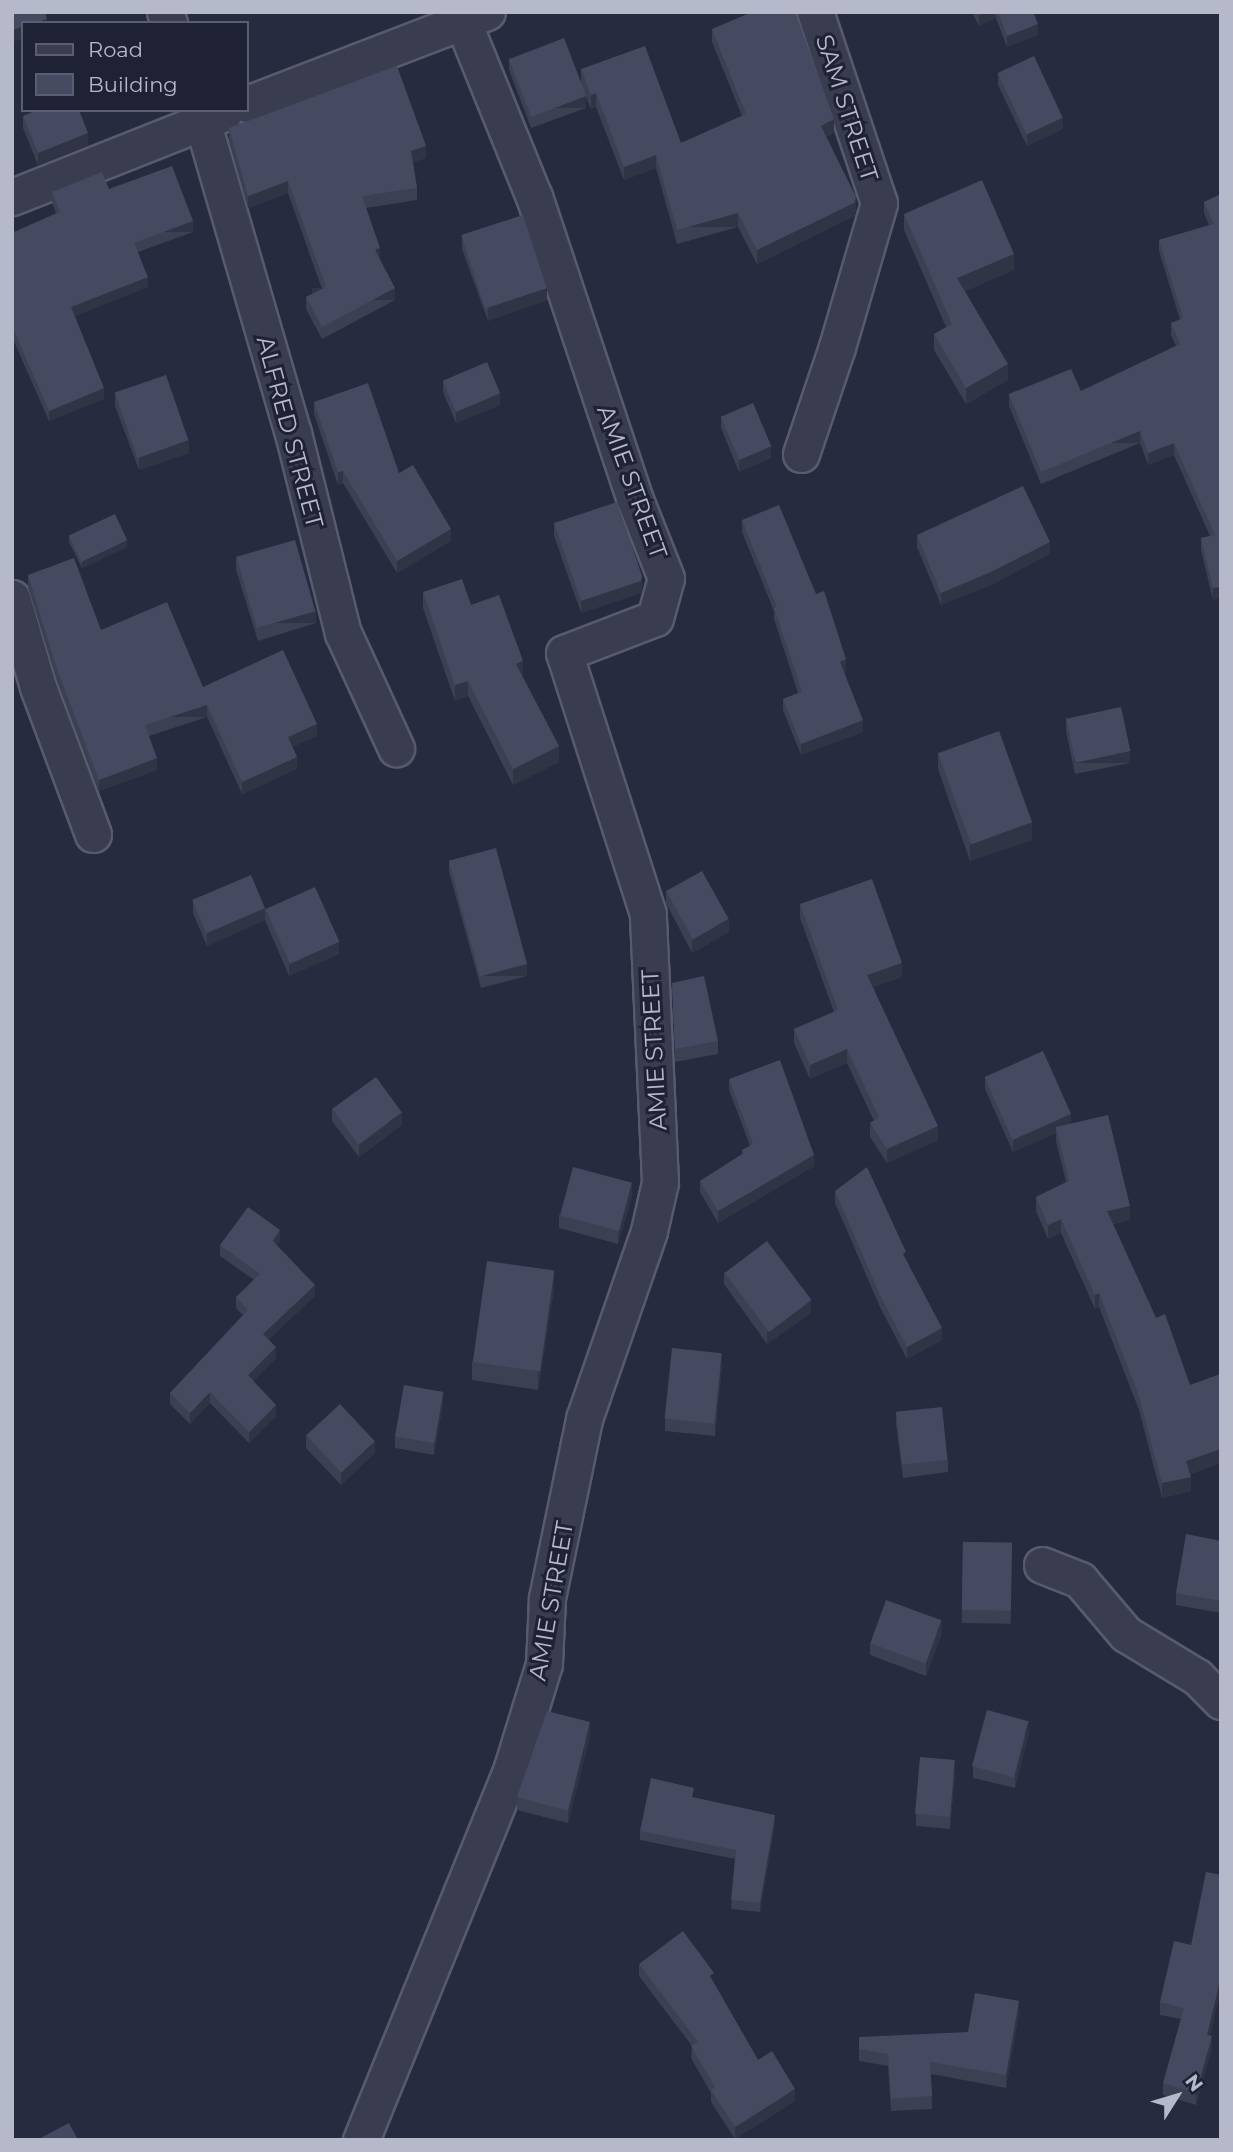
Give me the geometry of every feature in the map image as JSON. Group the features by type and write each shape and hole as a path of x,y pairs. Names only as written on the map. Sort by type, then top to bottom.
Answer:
{"street":[{"name":"SAM STREET","path":"801,454 837,347 879,203 815,12"},
{"path":"248,104 475,17"},
{"name":"AMIE STREET","path":"362,2140 510,1771 536,1691 544,1664 547,1598 584,1419 649,1231 660,1182 648,914 564,653 655,618 666,578 634,498 475,17"},
{"path":"12,197 211,114"},
{"name":"ALFRED STREET","path":"211,114 342,633 396,748"},
{"path":"12,598 38,687 93,834"},
{"path":"1042,1565 1080,1580 1126,1634 1197,1677 1221,1701"}],"building":[{"path":"12,12 45,12 47,19 21,21 21,28 12,30"},
{"path":"752,12 795,12 834,119 821,126 856,197 854,203 757,250 738,213 677,230 656,155 624,167 596,93 591,95 581,69 645,46 681,143 746,114 712,29"},
{"path":"998,12 1033,12 1038,24 1007,36"},
{"path":"564,38 586,96 531,117 509,59"},
{"path":"1034,56 1063,118 1026,135 998,73"},
{"path":"397,66 426,146 411,151 417,188 362,196 380,248 375,250 395,288 322,327 306,297 326,287 288,181 248,196 229,128"},
{"path":"32,112 80,112 88,133 38,153 23,116"},
{"path":"172,166 193,221 134,243 148,277 71,307 104,388 49,411 12,326 12,233 60,212 52,192 102,172 109,189"},
{"path":"982,180 1014,254 957,278 1008,364 966,388 934,334 952,324 904,214"},
{"path":"1221,194 1221,587 1213,588 1201,538 1215,535 1174,443 1148,453 1140,431 1041,472 1009,394 1071,369 1081,391 1180,344 1171,323 1183,318 1159,240 1214,224 1204,202"},
{"path":"523,215 547,288 485,308 461,235"},
{"path":"487,362 500,393 456,412 443,381"},
{"path":"166,375 188,440 137,458 115,393"},
{"path":"368,383 399,473 413,465 451,529 397,561 343,471 338,472 314,402"},
{"path":"753,403 771,446 739,460 721,417"},
{"path":"1023,486 1050,542 991,572 941,593 917,535"},
{"path":"617,502 642,576 641,581 581,601 554,523"},
{"path":"779,505 816,594 824,591 846,659 840,662 863,720 801,744 783,699 802,692 774,608 777,607 742,520"},
{"path":"115,514 127,540 81,562 69,536"},
{"path":"295,540 315,611 257,628 236,557"},
{"path":"74,558 101,630 167,602 203,687 283,650 317,724 288,737 297,757 242,782 207,705 145,725 157,758 99,780 57,669 28,575"},
{"path":"462,579 471,605 499,595 523,661 516,664 559,746 513,769 468,681 455,685 423,592"},
{"path":"1121,707 1130,751 1076,763 1066,719"},
{"path":"999,731 1032,822 971,844 938,753"},
{"path":"496,848 527,964 480,977 449,861"},
{"path":"702,871 729,919 693,939 666,891"},
{"path":"251,875 265,908 206,933 192,900"},
{"path":"872,879 902,963 867,975 938,1126 887,1149 870,1123 879,1117 847,1049 810,1065 794,1029 838,1010 800,904"},
{"path":"315,887 339,942 290,964 266,909"},
{"path":"704,976 718,1041 675,1049 672,983"},
{"path":"1043,1051 1071,1114 1013,1140 985,1077"},
{"path":"780,1060 814,1155 718,1211 700,1181 744,1153 742,1150 753,1144 729,1079"},
{"path":"376,1077 402,1113 358,1144 332,1109"},
{"path":"1108,1115 1130,1206 1107,1211 1156,1318 1165,1314 1190,1385 1221,1374 1221,1449 1186,1461 1191,1477 1162,1483 1139,1396 1099,1293 1095,1295 1061,1219 1048,1225 1036,1197 1069,1181 1056,1127"},
{"path":"573,1167 632,1183 619,1231 560,1215"},
{"path":"867,1167 906,1252 903,1254 942,1328 907,1347 880,1295 835,1191"},
{"path":"248,1207 280,1230 273,1241 315,1285 263,1334 276,1347 248,1375 276,1405 249,1432 210,1392 190,1413 170,1393 248,1310 236,1297 260,1274 220,1245"},
{"path":"767,1241 812,1300 769,1332 725,1273"},
{"path":"487,1261 554,1270 540,1371 473,1362"},
{"path":"672,1348 722,1353 714,1424 665,1419"},
{"path":"404,1385 443,1392 434,1443 395,1436"},
{"path":"340,1404 375,1441 341,1473 306,1435"},
{"path":"942,1407 948,1460 902,1465 896,1412"},
{"path":"1186,1534 1221,1541 1221,1601 1176,1593"},
{"path":"963,1542 1012,1543 1011,1611 962,1610"},
{"path":"886,1600 941,1620 926,1663 870,1643"},
{"path":"987,1710 1029,1721 1014,1777 972,1766"},
{"path":"547,1711 590,1722 568,1811 517,1797"},
{"path":"920,1757 955,1760 950,1817 915,1814"},
{"path":"651,1778 694,1788 692,1797 775,1815 760,1903 731,1900 736,1850 640,1831"},
{"path":"1206,1872 1221,1875 1221,1976 1207,2035 1212,2036 1196,2093 1163,2083 1184,2008 1160,2002 1174,1941 1191,1945"},
{"path":"683,1931 714,1973 710,1976 758,2060 772,2051 795,2089 735,2127 711,2090 715,2087 691,2046 698,2042 639,1964"},
{"path":"975,1993 1019,2001 1006,2075 930,2062 932,2096 891,2099 888,2054 859,2049 859,2037 968,2032"},
{"path":"69,2123 78,2140 37,2140"}]}
